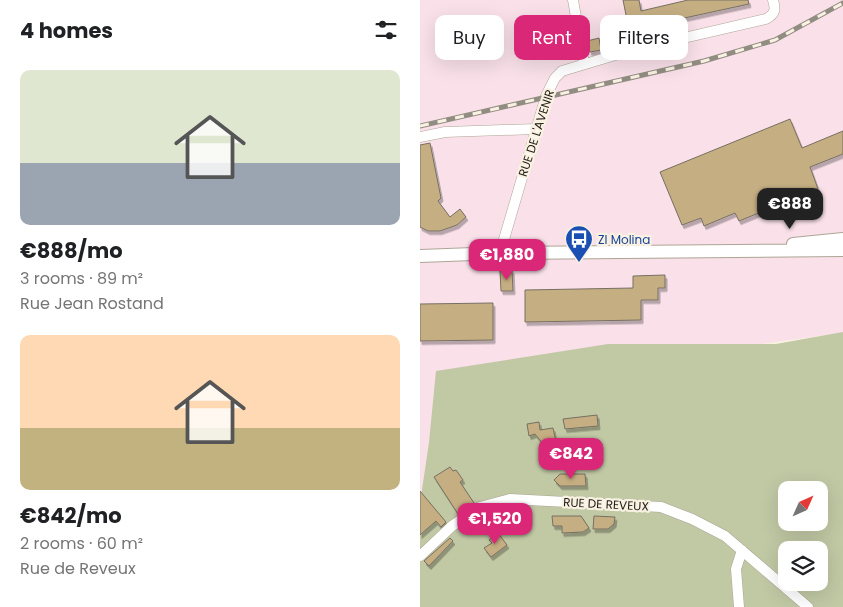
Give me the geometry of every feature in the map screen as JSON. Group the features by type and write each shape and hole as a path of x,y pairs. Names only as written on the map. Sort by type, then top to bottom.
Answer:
{"main road":[{"path":"739,250 843,239"},
{"path":"420,256 500,253 843,250"}],"street":[{"path":"573,0 584,63"},
{"name":"RUE DE L'AVENIR","path":"500,253 535,129 555,78 562,71 584,63 766,19 773,15 776,9 773,0"},
{"path":"420,136 535,129"},
{"name":"RUE DE REVEUX","path":"420,556 452,526 480,507 510,499 661,507 707,526 742,550 808,607"},
{"path":"738,607 736,569 742,550"}],"shaded area":[{"path":"420,0 843,0 843,333 731,348 439,371 420,503"}],"green space":[{"path":"843,332 843,607 420,607 420,503 429,442 436,371 608,344 776,344"}],"building":[{"path":"623,0 639,0 641,11 688,0 748,0 749,4 688,17 688,15 626,15"},
{"path":"599,38 600,50 590,52 590,40"},
{"path":"790,119 802,148 843,131 843,154 810,167 818,189 739,221 735,213 704,226 701,218 682,225 660,172"},
{"path":"430,143 441,198 438,201 450,217 460,209 466,217 457,225 440,231 428,231 420,227 420,145"},
{"path":"512,270 513,291 501,291 500,271"},
{"path":"665,275 665,288 658,288 658,300 641,300 641,320 525,322 525,290 633,288 633,276"},
{"path":"493,303 493,340 420,341 420,304"},
{"path":"597,415 598,426 565,429 563,419"},
{"path":"539,422 540,430 553,428 556,442 543,444 535,434 529,436 527,424"},
{"path":"599,440 601,459 583,461 582,455 564,457 563,445"},
{"path":"450,467 453,471 456,470 463,480 460,482 474,503 458,514 434,477"},
{"path":"560,474 585,474 586,486 560,486 554,480"},
{"path":"420,491 446,522 441,527 436,521 420,535"},
{"path":"552,516 581,516 589,528 583,532 562,533 562,526 553,526"},
{"path":"594,516 615,517 614,524 608,529 593,529"},
{"path":"498,533 507,545 491,557 484,548 492,543 489,540"},
{"path":"450,538 453,541 429,566 424,561"}],"railway":[{"path":"420,126 704,61 775,40 843,3"}],"place":[{"name":"ZI Molina","path":"579,263"}]}
